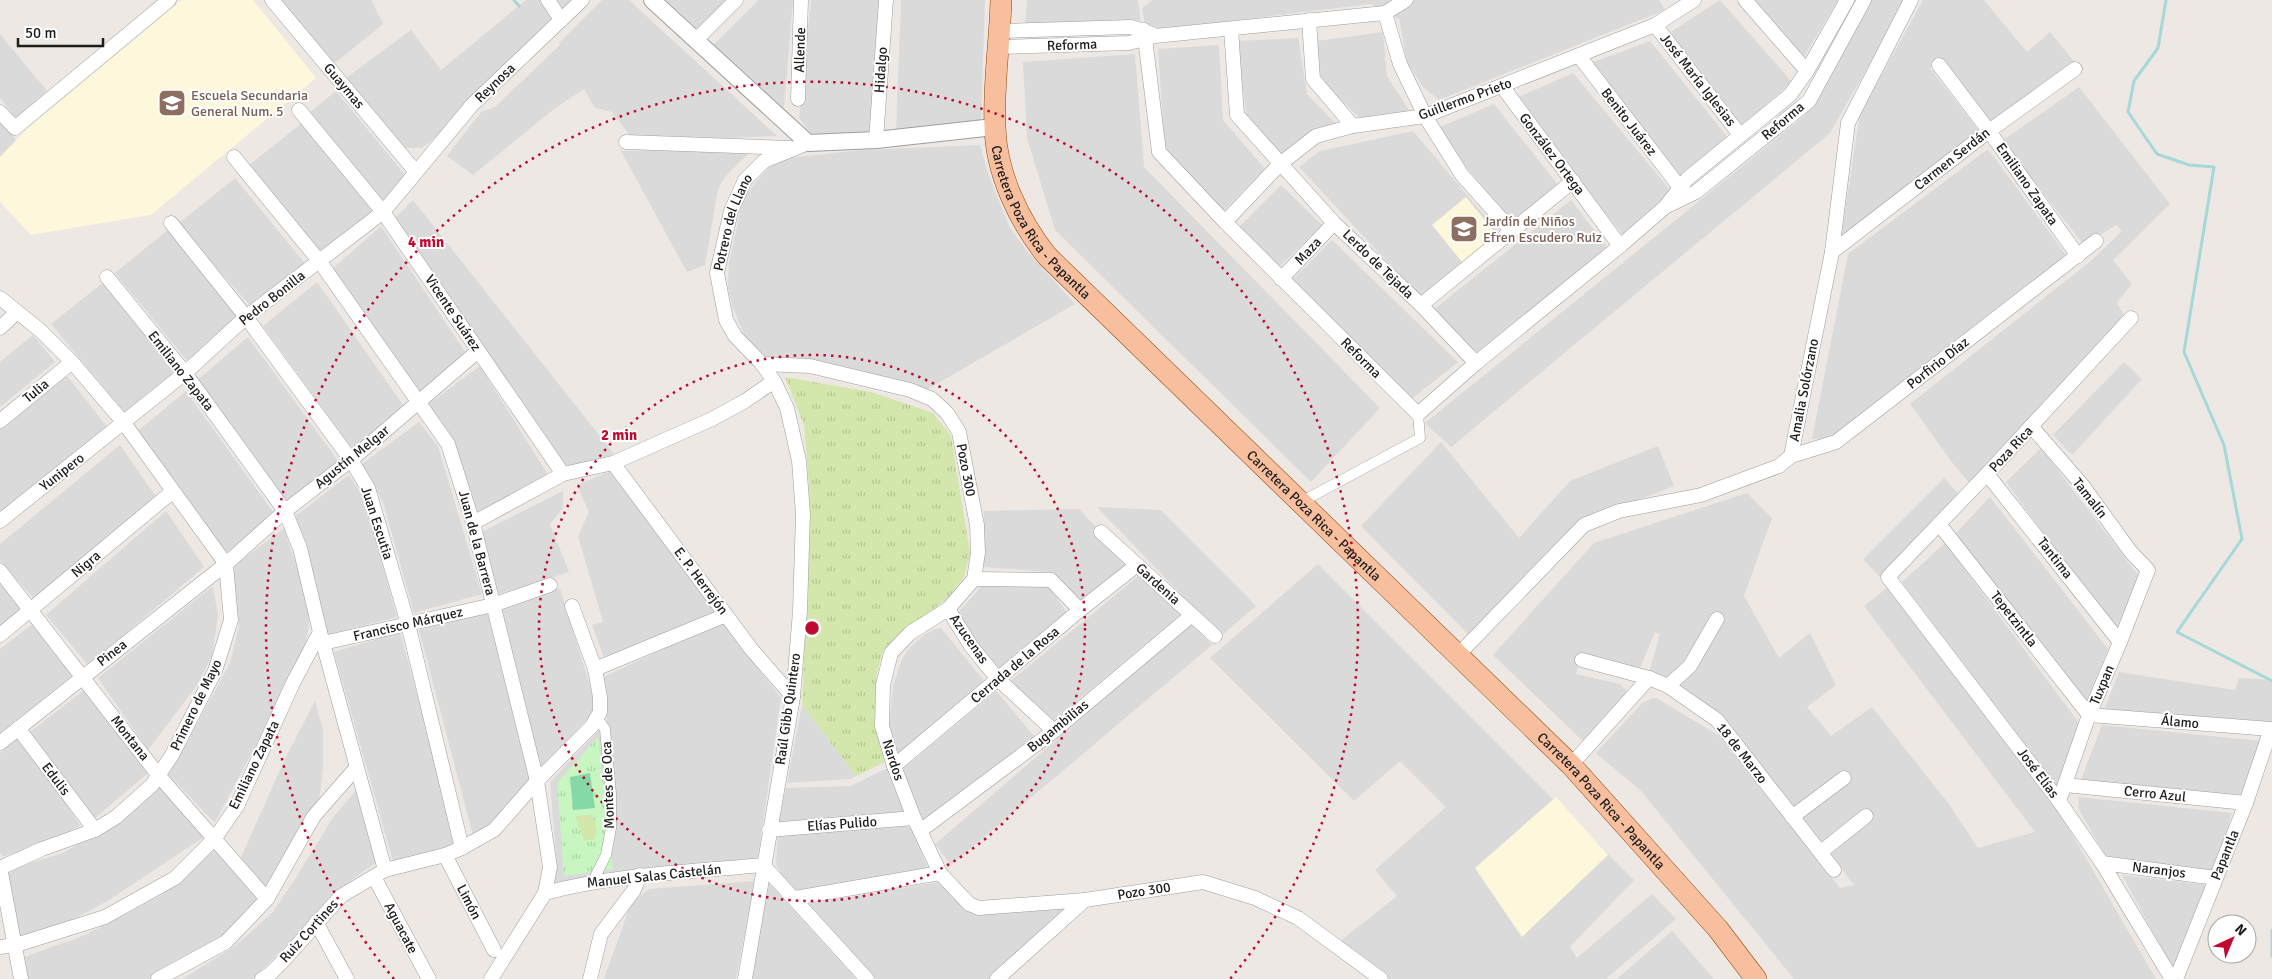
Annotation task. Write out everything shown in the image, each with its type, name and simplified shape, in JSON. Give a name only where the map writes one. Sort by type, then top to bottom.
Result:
[{"type":"main road","name":"Carretera Poza Rica - Papantla","points":[[1001,0],[994,128],[1000,165],[1016,206],[1032,237],[1047,256],[1571,765],[1743,969],[1756,979]]},
{"type":"street","points":[[0,112],[15,128],[168,0]]},
{"type":"street","name":"Guaymas","points":[[272,0],[416,172]]},
{"type":"street","points":[[548,0],[561,20]]},
{"type":"street","name":"Reynosa","points":[[416,172],[472,105],[582,0]]},
{"type":"street","points":[[652,0],[696,40],[801,146]]},
{"type":"street","points":[[696,40],[736,0]]},
{"type":"street","name":"Allende","points":[[798,99],[801,0]]},
{"type":"street","name":"Hidalgo","points":[[876,140],[886,0]]},
{"type":"street","name":"Reforma","points":[[1000,39],[1078,45],[1129,44],[1148,35],[1231,29],[1385,13],[1406,0]]},
{"type":"street","name":"Guillermo Prieto","points":[[1225,222],[1280,164],[1316,136],[1353,126],[1425,116],[1655,25],[1694,0]]},
{"type":"street","points":[[1745,0],[1807,71]]},
{"type":"street","name":"Reforma","points":[[1148,35],[1159,152],[1281,279],[1418,414],[1476,363],[1620,246],[1683,192],[1687,179],[1790,95],[1807,71],[1847,0]]},
{"type":"street","name":"Reforma","points":[[1683,192],[1696,192],[1808,100],[1864,0]]},
{"type":"street","name":"Amalia Solórzano","points":[[1458,655],[1584,525],[1620,511],[1701,495],[1779,466],[1791,456],[1832,252],[1848,123],[1911,0]]},
{"type":"street","points":[[1385,13],[1400,64],[1425,116],[1462,175],[1512,231]]},
{"type":"street","points":[[1309,20],[1313,79],[1353,126]]},
{"type":"street","name":"José María Iglesias","points":[[1655,25],[1740,135]]},
{"type":"street","name":"Reforma","points":[[1000,39],[1078,29],[1130,27],[1148,35]]},
{"type":"street","points":[[1078,29],[1078,45]]},
{"type":"street","name":"Lerdo de Tejada","points":[[1231,29],[1237,115],[1334,223],[1421,305],[1476,363]]},
{"type":"street","name":"Benito Juárez","points":[[1579,56],[1683,192]]},
{"type":"street","name":"Emiliano Zapata","points":[[1939,66],[1989,130],[2078,256]]},
{"type":"street","name":"Carmen Serdán","points":[[1832,252],[1989,130],[2075,69]]},
{"type":"street","name":"González Ortega","points":[[1502,86],[1620,246]]},
{"type":"street","name":"Vicente Suárez","points":[[299,110],[383,212],[563,474]]},
{"type":"street","name":"Potrero del Llano","points":[[774,381],[762,364],[736,336],[726,320],[717,272],[731,211],[744,180],[764,161],[801,146],[994,128]]},
{"type":"street","points":[[626,142],[801,146]]},
{"type":"street","name":"Juan de la Barrera","points":[[234,157],[320,262],[448,444],[473,523],[537,781],[550,867],[545,893],[490,979]]},
{"type":"street","name":"Pedro Bonilla","points":[[124,423],[185,373],[246,317],[383,212],[416,172]]},
{"type":"street","points":[[1421,305],[1573,181]]},
{"type":"street","name":"Juan Escutia","points":[[171,223],[246,317],[351,460],[368,488],[408,624],[462,848]]},
{"type":"street","name":"Maza","points":[[1281,279],[1334,223]]},
{"type":"street","name":"Porfirio Díaz","points":[[1791,456],[1836,442],[2096,241]]},
{"type":"street","name":"Emiliano Zapata","points":[[107,276],[185,373],[285,511],[300,548],[321,637],[356,768],[379,874]]},
{"type":"street","points":[[0,298],[41,331],[72,362],[124,423],[172,492],[226,564]]},
{"type":"street","points":[[0,328],[17,312]]},
{"type":"street","name":"Poza Rica","points":[[1888,577],[1988,474],[2131,318]]},
{"type":"street","name":"Agustín Melgar","points":[[226,564],[285,511],[351,460],[478,351]]},
{"type":"street","name":"Tulia","points":[[0,421],[72,362]]},
{"type":"street","name":"Pozo 300","points":[[762,364],[810,366],[910,390],[932,399],[947,413],[959,432],[977,525],[978,553],[974,579]]},
{"type":"street","points":[[473,523],[563,474],[614,463],[712,419],[745,401],[774,381]]},
{"type":"street","name":"Raúl Gibb Quintero","points":[[745,979],[792,697],[800,611],[803,514],[799,461],[787,408],[774,381]]},
{"type":"street","points":[[1301,502],[1420,438],[1418,414]]},
{"type":"street","name":"Yunipero","points":[[0,521],[124,423]]},
{"type":"street","name":"Tamalín","points":[[2031,426],[2082,486],[2130,551],[2148,570]]},
{"type":"street","name":"E. P. Herrejón","points":[[614,463],[752,650],[792,697]]},
{"type":"street","name":"Tantima","points":[[1988,474],[2120,642]]},
{"type":"street","name":"Nigra","points":[[0,636],[172,492]]},
{"type":"street","name":"Tepetzintla","points":[[1940,524],[2089,715]]},
{"type":"street","name":"Gardenia","points":[[1101,532],[1215,636]]},
{"type":"street","name":"Pinea","points":[[0,743],[82,676],[226,564]]},
{"type":"street","name":"Primero de Mayo","points":[[0,868],[95,830],[116,817],[152,785],[159,776],[215,672],[231,620],[226,564]]},
{"type":"street","name":"Cerrada de la Rosa","points":[[894,766],[1080,610],[1137,565]]},
{"type":"street","name":"Tuxpan","points":[[2059,801],[2089,715],[2148,570]]},
{"type":"street","name":"Montana","points":[[0,571],[159,776],[267,899]]},
{"type":"street","name":"José Elías","points":[[1888,577],[2059,801],[2102,863],[2172,979]]},
{"type":"street","points":[[948,609],[974,579],[1051,580],[1080,610]]},
{"type":"street","name":"Francisco Márquez","points":[[321,637],[408,624],[493,604],[550,585]]},
{"type":"street","points":[[379,874],[445,855],[494,830],[537,781],[592,726],[600,712],[600,697],[595,669],[572,606]]},
{"type":"street","name":"Azucenas","points":[[948,609],[971,646],[998,679],[1054,731]]},
{"type":"street","name":"Nardos","points":[[917,825],[894,766],[882,726],[883,685],[891,653],[910,633],[948,609]]},
{"type":"street","points":[[595,669],[726,615]]},
{"type":"street","name":"Bugambilias","points":[[917,825],[1054,731],[1192,615]]},
{"type":"street","points":[[1668,686],[1690,666],[1717,619]]},
{"type":"street","name":"Emiliano Zapata","points":[[0,947],[16,945],[105,916],[175,878],[215,838],[237,806],[293,683],[321,637]]},
{"type":"street","name":"18 de Marzo","points":[[1582,660],[1649,678],[1668,686],[1717,720],[1834,870]]},
{"type":"street","points":[[1571,765],[1649,678]]},
{"type":"street","name":"Álamo","points":[[2089,715],[2271,729]]},
{"type":"street","name":"Montes de Oca","points":[[592,883],[606,855],[611,828],[611,794],[605,729],[597,718]]},
{"type":"street","name":"Edulis","points":[[18,728],[95,830]]},
{"type":"street","name":"Papantla","points":[[2176,979],[2246,802],[2271,729]]},
{"type":"street","points":[[158,979],[226,942],[267,899],[314,816],[356,768]]},
{"type":"street","points":[[1792,817],[1844,778]]},
{"type":"street","name":"Cerro Azul","points":[[2065,785],[2246,802]]},
{"type":"street","points":[[1821,852],[1866,816]]},
{"type":"street","name":"Pozo 300","points":[[917,825],[940,873],[969,904],[978,908],[1085,900],[1202,882],[1255,898],[1298,918],[1335,943],[1381,979]]},
{"type":"street","name":"Elías Pulido","points":[[769,830],[917,825]]},
{"type":"street","name":"Limón","points":[[445,855],[494,950]]},
{"type":"street","name":"Naranjos","points":[[2102,863],[2216,878]]},
{"type":"street","points":[[763,865],[867,979]]},
{"type":"street","name":"Manuel Salas Castelán","points":[[545,893],[640,875],[763,865]]},
{"type":"street","points":[[0,868],[21,979]]},
{"type":"street","points":[[795,898],[940,873]]},
{"type":"street","name":"Ruiz Cortines","points":[[268,977],[341,896],[379,874]]},
{"type":"street","name":"Aguacate","points":[[379,874],[429,979]]},
{"type":"street","points":[[590,979],[601,934],[634,890],[640,875]]},
{"type":"street","points":[[997,979],[1085,900]]},
{"type":"street","points":[[316,922],[347,979]]},
{"type":"shaded area","name":"Escuela Secundaria General Num. 5","points":[[182,0],[253,0],[316,78],[151,215],[31,235],[0,202],[0,157],[27,129]]},
{"type":"shaded area","points":[[279,0],[371,0],[383,24],[330,67]]},
{"type":"shaded area","points":[[526,0],[574,0],[479,88],[436,137],[422,148],[401,148],[346,78],[411,30],[441,70]]},
{"type":"shaded area","points":[[602,0],[629,0],[777,136],[635,142],[612,112],[595,108],[584,89],[554,109],[473,175],[447,156],[481,112],[495,107],[560,45],[559,43]]},
{"type":"shaded area","points":[[666,0],[731,0],[699,30]]},
{"type":"shaded area","points":[[759,0],[793,0],[784,108],[713,45]]},
{"type":"shaded area","points":[[811,0],[882,0],[876,132],[813,136],[799,118]]},
{"type":"shaded area","points":[[901,0],[985,0],[981,121],[896,131]]},
{"type":"shaded area","points":[[1027,0],[1138,0],[1141,24],[1025,27]]},
{"type":"shaded area","points":[[1153,0],[1659,0],[1665,10],[1439,100],[1423,87],[1407,62],[1399,19],[1371,4],[1146,31],[1142,8]]},
{"type":"shaded area","points":[[1720,0],[1792,82],[1742,126],[1666,35]]},
{"type":"shaded area","points":[[1747,0],[1838,0],[1801,62]]},
{"type":"shaded area","points":[[1867,0],[1906,0],[1830,133],[1451,447],[1425,423],[1804,116]]},
{"type":"shaded area","points":[[1923,0],[1984,0],[2027,52],[2050,32],[2076,64],[1991,127],[1939,60],[1930,68],[1981,134],[1841,236],[1860,114]]},
{"type":"shaded area","points":[[1383,32],[1387,76],[1412,115],[1363,121],[1322,82],[1316,41]]},
{"type":"shaded area","points":[[0,34],[47,91],[17,118],[0,98]]},
{"type":"shaded area","points":[[1298,38],[1307,94],[1341,129],[1283,155],[1247,121],[1237,41]]},
{"type":"shaded area","points":[[1650,41],[1729,139],[1678,179],[1588,64]]},
{"type":"shaded area","points":[[1219,45],[1223,120],[1265,169],[1223,211],[1165,151],[1158,49]]},
{"type":"shaded area","points":[[1135,54],[1144,167],[1380,408],[1311,482],[1055,230],[1027,138],[1023,62]]},
{"type":"shaded area","points":[[1573,73],[1671,191],[1622,234],[1514,99]]},
{"type":"shaded area","points":[[2079,87],[2170,204],[2113,260],[2132,284],[2117,303],[2124,315],[1972,486],[1954,465],[1910,404],[2092,260],[2122,231],[2116,225],[2084,245],[2002,141]]},
{"type":"shaded area","points":[[336,91],[406,176],[380,203],[309,113]]},
{"type":"shaded area","points":[[1494,104],[1558,185],[1512,222],[1435,129]]},
{"type":"shaded area","points":[[0,121],[16,140],[0,157]]},
{"type":"shaded area","points":[[302,123],[373,212],[321,254],[248,166]]},
{"type":"shaded area","points":[[1413,131],[1500,234],[1422,299],[1299,167],[1320,151]]},
{"type":"shaded area","points":[[980,145],[989,176],[1009,226],[1027,251],[1075,304],[926,390],[760,359],[746,339],[733,308],[728,288],[729,263],[743,198],[768,168],[782,160],[796,157],[862,150]]},
{"type":"shaded area","points":[[761,148],[746,156],[727,174],[718,189],[705,265],[687,272],[621,151]]},
{"type":"shaded area","points":[[1988,149],[2069,259],[1836,439],[1812,439],[1848,254]]},
{"type":"shaded area","points":[[235,178],[308,267],[254,310],[178,224]]},
{"type":"shaded area","points":[[1281,185],[1322,225],[1279,267],[1239,227]]},
{"type":"shaded area","name":"Jardín de Niños Efren Escudero Ruiz","points":[[1466,197],[1496,234],[1462,262],[1432,225]]},
{"type":"shaded area","points":[[413,200],[614,454],[565,470],[394,219]]},
{"type":"shaded area","points":[[1571,200],[1607,247],[1480,355],[1433,310]]},
{"type":"shaded area","points":[[381,226],[468,356],[418,398],[331,270]]},
{"type":"shaded area","points":[[169,229],[243,318],[189,363],[115,273]]},
{"type":"shaded area","points":[[1332,240],[1458,362],[1409,401],[1293,279]]},
{"type":"shaded area","points":[[104,282],[177,372],[127,415],[51,324]]},
{"type":"shaded area","points":[[317,282],[405,408],[354,451],[263,326]]},
{"type":"shaded area","points":[[33,335],[55,362],[0,407],[0,362]]},
{"type":"shaded area","points":[[248,337],[339,462],[287,504],[196,381]]},
{"type":"shaded area","points":[[2124,362],[2142,379],[2072,455],[2053,435]]},
{"type":"shaded area","points":[[480,366],[550,478],[476,518],[449,442],[424,407]]},
{"type":"shaded area","points":[[64,372],[108,428],[0,517],[0,426]]},
{"type":"shaded area","points":[[186,391],[276,516],[221,557],[133,435]]},
{"type":"shaded area","points":[[419,422],[438,446],[482,594],[414,613],[383,502],[362,464]]},
{"type":"shaded area","points":[[1441,442],[1519,538],[1570,481],[1658,446],[1674,486],[1588,520],[1470,636],[1361,526]]},
{"type":"shaded area","points":[[120,445],[157,498],[36,601],[0,561],[0,544]]},
{"type":"shaded area","points":[[2041,448],[2141,579],[2115,631],[2006,482]]},
{"type":"shaded area","points":[[613,470],[720,614],[604,658],[592,625],[603,622],[578,536],[589,512],[577,485]]},
{"type":"shaded area","points":[[349,475],[363,496],[397,617],[326,635],[294,517]]},
{"type":"shaded area","points":[[1944,478],[1961,497],[1882,579],[1863,559]]},
{"type":"shaded area","points":[[563,491],[563,508],[550,524],[569,572],[496,595],[482,532]]},
{"type":"shaded area","points":[[1747,493],[1772,518],[1744,596],[1779,658],[1810,633],[1836,685],[1807,707],[1831,736],[1872,707],[1948,803],[1978,848],[2035,832],[1864,606],[1887,588],[2062,817],[2156,979],[1794,979],[1641,791],[1596,753],[1642,703],[1652,698],[1658,699],[1718,735],[1840,888],[1854,885],[1829,851],[1873,818],[1868,810],[1821,845],[1799,818],[1851,777],[1847,773],[1795,810],[1718,718],[1676,688],[1725,619],[1717,614],[1690,658],[1664,683],[1648,676],[1660,634],[1655,632],[1638,673],[1581,658],[1576,674],[1620,684],[1627,691],[1624,705],[1585,743],[1493,655],[1594,543]]},
{"type":"shaded area","points":[[1990,497],[2108,649],[2085,706],[1955,534]]},
{"type":"shaded area","points":[[1097,507],[1161,510],[1256,606],[1221,636]]},
{"type":"shaded area","points":[[1079,509],[1130,563],[1081,606],[1050,572],[983,567],[984,511]]},
{"type":"shaded area","points":[[166,511],[204,567],[88,665],[46,615]]},
{"type":"shaded area","points":[[284,528],[308,601],[309,628],[304,650],[292,678],[215,822],[166,772],[167,767],[184,748],[230,663],[239,626],[230,569]]},
{"type":"shaded area","points":[[1945,543],[2079,723],[2058,788],[1902,582]]},
{"type":"shaded area","points":[[1318,564],[1634,880],[1570,947],[1577,958],[1652,894],[1676,919],[1606,979],[1375,979],[1339,942],[1397,896],[1375,870],[1446,807],[1400,761],[1354,801],[1210,658]]},
{"type":"shaded area","points":[[1142,573],[1182,613],[1049,724],[1008,683]]},
{"type":"shaded area","points":[[0,577],[28,611],[0,632]]},
{"type":"shaded area","points":[[985,582],[1048,586],[1069,615],[998,673],[956,615]]},
{"type":"shaded area","points":[[213,586],[218,616],[212,656],[197,685],[148,750],[98,678]]},
{"type":"shaded area","points":[[560,588],[597,709],[541,767],[499,605]]},
{"type":"shaded area","points":[[488,612],[531,782],[474,839],[419,630]]},
{"type":"shaded area","points":[[722,622],[781,698],[757,864],[554,888],[557,867],[550,782],[607,722],[603,677]]},
{"type":"shaded area","points":[[33,624],[76,676],[0,736],[0,649]]},
{"type":"shaded area","points":[[1191,624],[1212,645],[951,865],[935,844]]},
{"type":"shaded area","points":[[941,628],[985,682],[898,757],[889,726],[893,686],[902,659],[909,648],[923,636],[934,629]]},
{"type":"shaded area","points":[[400,632],[459,847],[393,861],[334,652]]},
{"type":"shaded area","points":[[2119,672],[2235,690],[2239,678],[2272,680],[2272,730],[2264,721],[2104,710]]},
{"type":"shaded area","points":[[84,690],[148,773],[94,819],[30,732]]},
{"type":"shaded area","points":[[996,691],[1035,737],[926,825],[911,795],[903,769]]},
{"type":"shaded area","points":[[315,701],[323,730],[323,768],[319,802],[270,890],[239,862],[283,763]]},
{"type":"shaded area","points":[[802,705],[856,776],[850,779],[787,783]]},
{"type":"shaded area","points":[[2102,725],[2261,741],[2240,799],[2080,782]]},
{"type":"shaded area","points":[[23,735],[80,826],[49,841],[3,857],[0,852],[0,753]]},
{"type":"shaded area","points":[[888,768],[930,874],[801,896],[784,879],[776,864],[779,816],[786,788],[850,786]]},
{"type":"shaded area","points":[[158,782],[204,837],[109,900],[61,926],[19,938],[7,870],[63,853],[106,828]]},
{"type":"shaded area","points":[[358,788],[378,861],[332,894],[306,926],[253,979],[182,979],[234,947],[273,912],[334,816]]},
{"type":"shaded area","points":[[1556,797],[1608,855],[1522,937],[1475,868]]},
{"type":"shaded area","points":[[2079,797],[2232,813],[2214,872],[2107,858],[2078,808]]},
{"type":"shaded area","points":[[217,848],[263,904],[225,941],[164,979],[28,979],[24,957],[80,937],[163,894]]},
{"type":"shaded area","points":[[2122,875],[2207,885],[2173,970]]},
{"type":"shaded area","points":[[755,881],[736,979],[604,979],[631,903],[649,889]]},
{"type":"shaded area","points":[[939,882],[969,911],[1073,905],[990,979],[876,979],[809,904]]},
{"type":"shaded area","points":[[769,884],[856,979],[749,979]]},
{"type":"shaded area","points":[[1672,931],[1714,979],[1617,979]]},
{"type":"green space","points":[[785,377],[871,392],[933,413],[951,436],[970,553],[964,577],[948,598],[883,650],[876,677],[877,724],[885,762],[856,776],[802,705],[810,529],[809,485],[804,425]]},
{"type":"green space","points":[[598,737],[613,869],[564,876],[557,783]]},
{"type":"green space","points":[[590,773],[595,808],[573,810],[570,777]]},
{"type":"green space","points":[[593,815],[597,831],[594,840],[584,840],[575,816]]},
{"type":"waterway","points":[[514,0],[519,6]]},
{"type":"waterway","points":[[2166,0],[2158,48],[2134,81],[2128,112],[2157,154],[2189,165],[2214,167],[2184,352],[2224,445],[2242,539],[2177,632],[2272,681]]},
{"type":"waterway","points":[[2272,930],[2272,956]]},
{"type":"place","name":"Escuela Secundaria General Num. 5","points":[[172,103]]},
{"type":"place","name":"Jardín de Niños Efren Escudero Ruiz","points":[[1464,229]]}]
